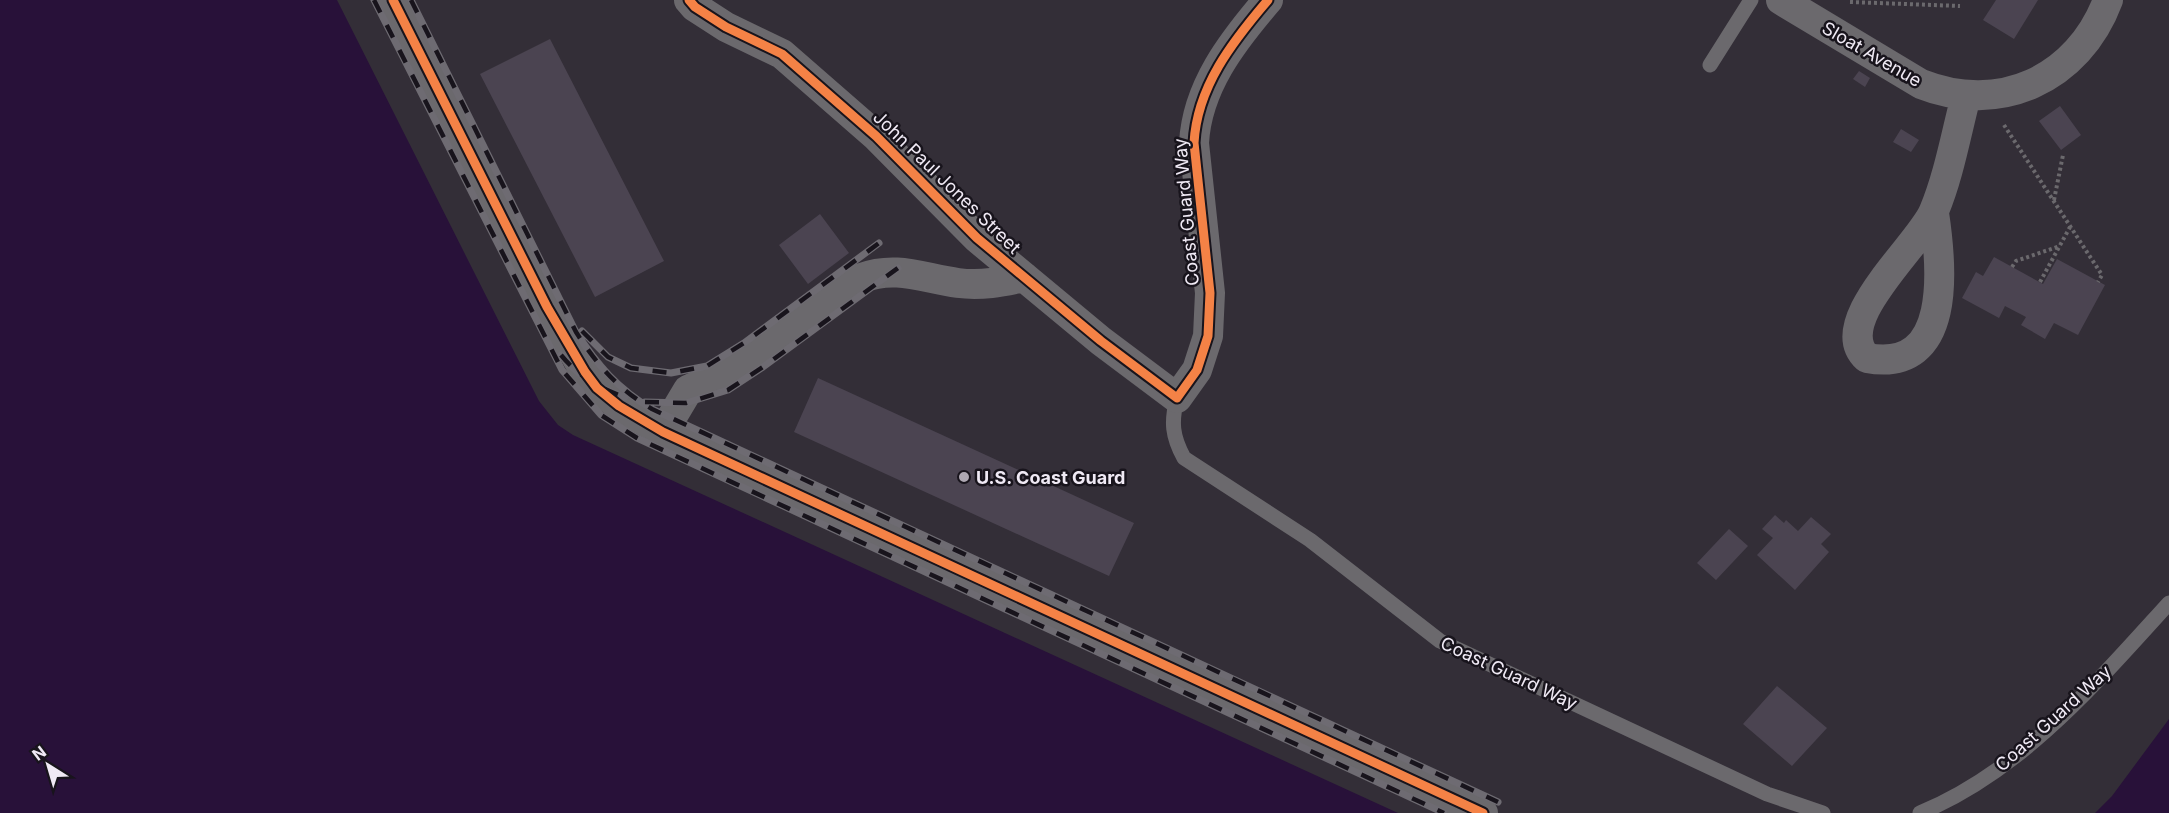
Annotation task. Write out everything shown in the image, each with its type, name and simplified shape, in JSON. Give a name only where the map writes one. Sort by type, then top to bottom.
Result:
[{"type":"street","points":[[393,0],[547,307],[585,372],[597,388],[620,406],[663,432],[1483,813]]},
{"type":"street","name":"John Paul Jones Street","points":[[689,0],[695,8],[726,27],[782,54],[876,136],[977,238],[1024,278],[1177,398]]},
{"type":"street","name":"Coast Guard Way","points":[[1177,398],[1197,370],[1209,336],[1210,293],[1194,143],[1195,122],[1201,102],[1217,67],[1268,0]]},
{"type":"street","name":"Sloat Avenue","points":[[1782,0],[1921,84],[1940,91],[1976,96]]},
{"type":"street","points":[[1934,213],[1976,96],[2026,86],[2070,59],[2086,40],[2108,0]]},
{"type":"street","points":[[663,432],[688,390],[725,373],[861,278],[880,271],[903,272],[959,284],[984,285],[1024,278]]},
{"type":"lane","points":[[1710,65],[1752,0]]},
{"type":"lane","name":"Coast Guard Way","points":[[1177,398],[1172,418],[1173,439],[1184,458],[1310,540],[1440,641],[1767,794],[1823,813]]},
{"type":"lane","name":"Coast Guard Way","points":[[1920,813],[1978,784],[2026,746],[2090,690],[2169,603]]},
{"type":"path","points":[[1843,2],[1960,6]]},
{"type":"path","points":[[1976,96],[2054,201],[2102,275],[2098,282]]},
{"type":"path","points":[[2054,201],[2063,155]]},
{"type":"path","points":[[2040,282],[2071,227]]},
{"type":"path","points":[[2012,267],[2016,261],[2060,246]]},
{"type":"shaded area","points":[[0,0],[337,0],[539,401],[558,425],[573,435],[1398,813],[0,813]]},
{"type":"shaded area","points":[[2169,719],[2169,813],[2095,813],[2112,796]]},
{"type":"building","points":[[1996,0],[2038,0],[2014,39],[1983,20]]},
{"type":"building","points":[[550,39],[664,261],[595,297],[480,74]]},
{"type":"building","points":[[1859,71],[1870,78],[1865,87],[1853,79]]},
{"type":"building","points":[[2060,106],[2081,135],[2061,150],[2039,121]]},
{"type":"building","points":[[1901,129],[1919,140],[1911,152],[1893,142]]},
{"type":"building","points":[[820,214],[849,253],[808,284],[779,245]]},
{"type":"building","points":[[1994,257],[2043,284],[2057,259],[2105,285],[2078,335],[2054,323],[2045,339],[2021,325],[2026,317],[2005,306],[1999,318],[1962,298],[1976,272],[1983,276]]},
{"type":"building","name":"U.S. Coast Guard","points":[[818,378],[1134,523],[1109,576],[794,432]]},
{"type":"building","points":[[1775,515],[1784,523],[1786,520],[1798,531],[1811,517],[1831,534],[1821,544],[1829,552],[1795,590],[1757,555],[1773,538],[1762,529]]},
{"type":"building","points":[[1729,529],[1748,546],[1716,580],[1697,563]]},
{"type":"building","points":[[1777,686],[1827,728],[1792,766],[1743,724]]},
{"type":"railway","points":[[374,0],[562,370],[601,415],[637,438],[1444,813]]},
{"type":"railway","points":[[411,0],[576,332],[600,366],[629,393],[652,409],[1498,802]]},
{"type":"railway","points":[[582,331],[608,357],[631,368],[671,373],[707,366],[744,343],[879,243]]},
{"type":"railway","points":[[645,402],[686,403],[728,390],[898,268]]},
{"type":"railway","points":[[561,355],[574,369],[590,380],[625,397]]},
{"type":"cycle path","points":[[393,0],[547,307],[585,372],[597,388],[619,406],[663,432],[1483,813]]},
{"type":"cycle path","points":[[689,0],[695,7],[726,27],[782,54],[876,136],[977,238],[1101,341],[1177,398],[1197,370],[1208,336],[1210,293],[1194,143],[1197,122],[1209,84],[1219,66],[1242,32],[1268,0]]},
{"type":"place","name":"U.S. Coast Guard","points":[[964,477]]}]
